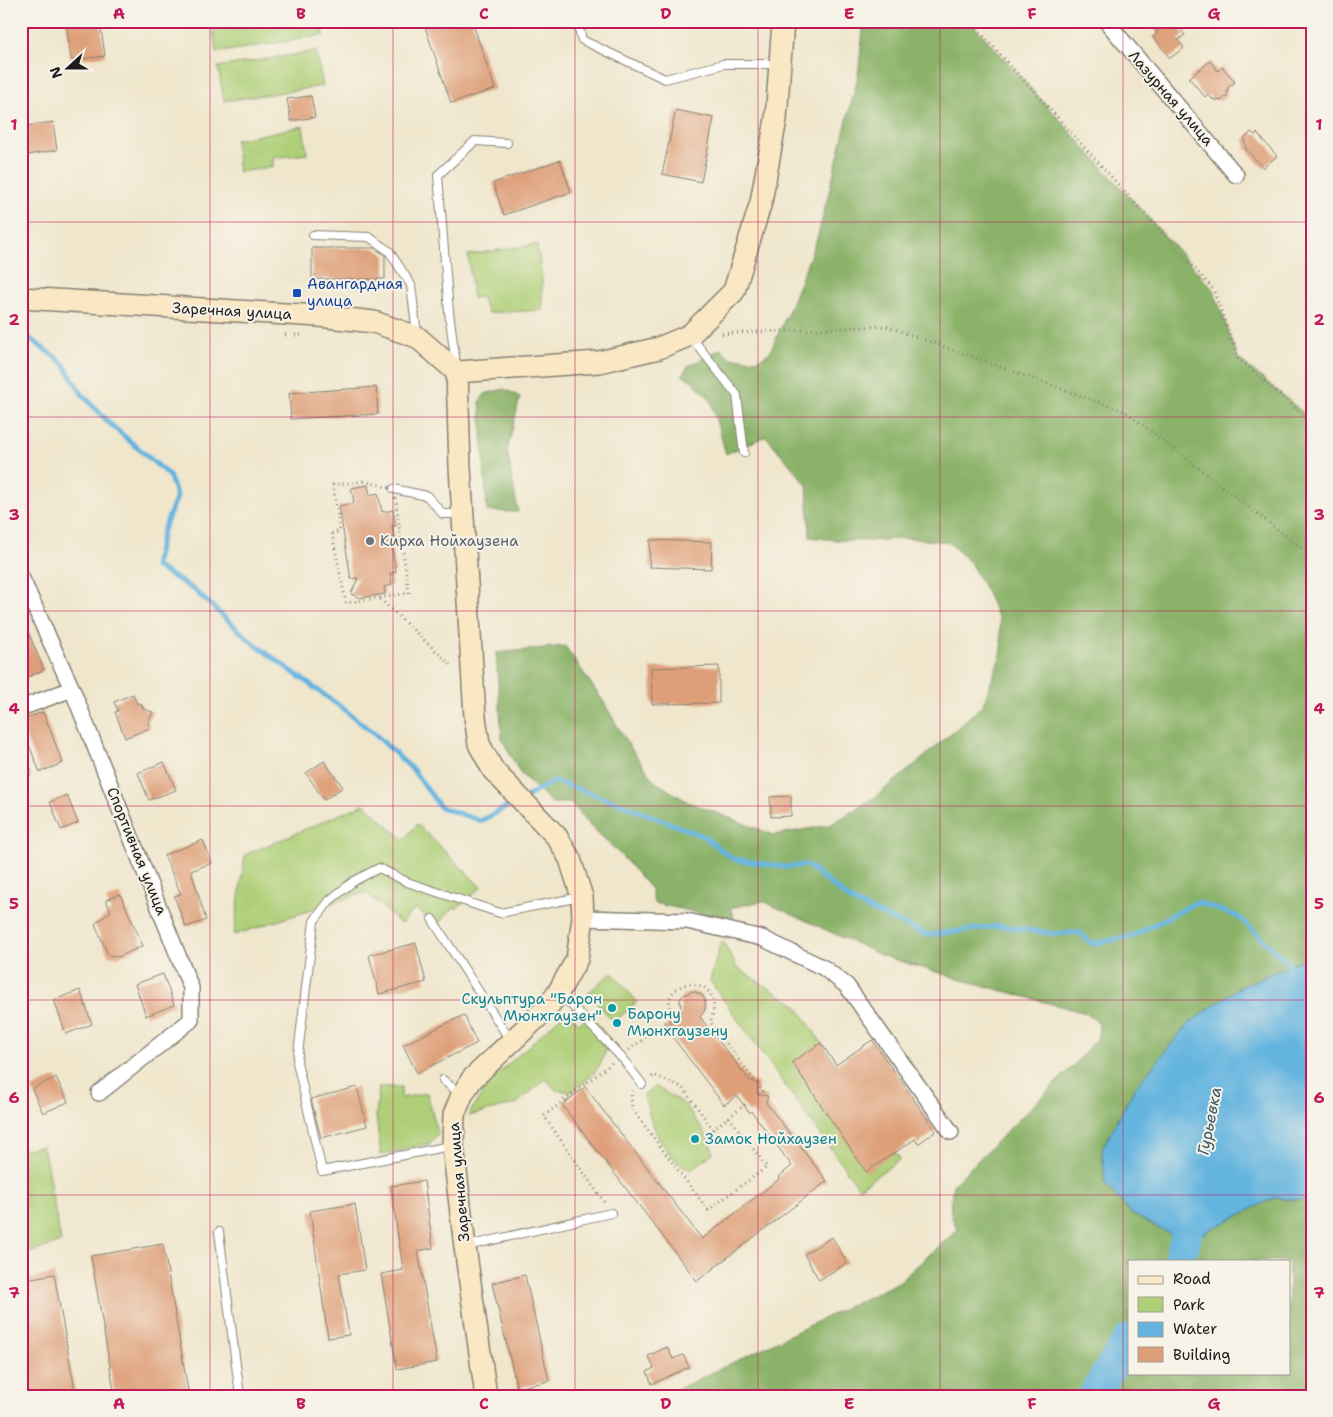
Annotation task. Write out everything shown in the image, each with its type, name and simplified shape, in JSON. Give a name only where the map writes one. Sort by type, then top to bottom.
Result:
[{"type":"main road","points":[[457,372],[599,362],[660,348],[690,335],[734,291],[761,202],[776,119],[784,21]]},
{"type":"main road","name":"Заречная улица","points":[[21,298],[319,316],[374,322],[417,337],[457,372],[475,717],[480,744],[493,770],[513,793],[538,816],[570,859],[582,897],[583,918],[577,959],[559,991],[546,1008],[472,1079],[462,1095],[454,1115],[453,1146],[482,1395]]},
{"type":"street","name":"Лазурная улица","points":[[1106,21],[1236,175]]},
{"type":"street","name":"Спортивная улица","points":[[21,577],[72,689],[192,988],[190,1020],[99,1093]]},
{"type":"street","points":[[21,708],[72,689]]},
{"type":"street","points":[[583,918],[687,921],[762,938],[824,968],[847,986],[951,1132]]},
{"type":"lane","points":[[577,21],[582,40],[665,79],[724,64],[781,64]]},
{"type":"lane","points":[[457,372],[449,312],[438,175],[475,141],[507,143]]},
{"type":"lane","points":[[313,236],[369,238],[389,251],[411,285],[417,337]]},
{"type":"lane","points":[[690,335],[737,395],[744,453]]},
{"type":"lane","points":[[394,489],[427,496],[443,514],[463,513]]},
{"type":"lane","points":[[21,758],[26,772]]},
{"type":"lane","points":[[453,1146],[322,1171],[297,1062],[314,921],[330,900],[354,881],[378,868],[407,882],[500,913],[582,897]]},
{"type":"lane","points":[[432,919],[511,1042]]},
{"type":"lane","points":[[559,991],[623,1059],[642,1084]]},
{"type":"lane","points":[[443,1080],[462,1095]]},
{"type":"lane","points":[[465,1247],[611,1213]]},
{"type":"lane","points":[[220,1232],[240,1396]]},
{"type":"path","points":[[970,21],[1213,289],[1238,358],[1312,424]]},
{"type":"path","points":[[690,335],[886,326],[1126,412],[1312,556]]},
{"type":"path","points":[[364,481],[394,489],[409,593],[346,603],[332,534],[340,532],[333,485],[364,481]]},
{"type":"path","points":[[380,599],[459,672]]},
{"type":"path","points":[[611,1213],[544,1116],[623,1059],[673,1017],[668,1008],[669,999],[673,992],[684,984],[694,984],[703,986],[710,993],[713,1002],[713,1015],[710,1022],[763,1091],[758,1095]]},
{"type":"path","points":[[729,1117],[767,1167],[708,1210],[632,1109],[631,1093],[654,1075],[682,1087],[713,1129],[746,1104]]},
{"type":"green space","points":[[212,21],[321,21],[324,35],[216,53]]},
{"type":"green space","points":[[864,21],[970,21],[1213,289],[1238,358],[1312,420],[1312,955],[1236,989],[1185,1241],[1274,1198],[1312,1201],[1312,1396],[664,1396],[899,1282],[958,1229],[951,1213],[953,1185],[1076,1063],[1098,1036],[1099,1023],[1086,1013],[883,956],[763,901],[730,908],[735,921],[654,903],[651,889],[571,803],[552,803],[520,773],[502,739],[496,653],[565,646],[654,781],[688,802],[774,835],[830,825],[874,798],[983,705],[1002,651],[999,619],[970,562],[948,542],[908,538],[868,541],[810,537],[807,485],[766,436],[726,454],[710,399],[691,380],[682,375],[688,366],[721,349],[731,358],[758,360],[770,352],[818,236],[858,76]]},
{"type":"green space","points":[[316,51],[323,86],[224,101],[218,67]]},
{"type":"green space","points":[[303,126],[307,154],[273,158],[273,167],[239,172],[235,140]]},
{"type":"green space","points":[[537,244],[542,278],[542,310],[488,313],[481,297],[473,298],[468,255]]},
{"type":"green space","points":[[504,389],[520,397],[507,451],[518,512],[487,511],[480,401],[485,394]]},
{"type":"green space","points":[[364,804],[404,840],[417,824],[481,887],[456,909],[454,907],[436,926],[415,908],[401,924],[366,892],[234,935],[245,855]]},
{"type":"green space","points":[[721,942],[724,943],[737,968],[796,1005],[900,1159],[859,1188],[710,981]]},
{"type":"green space","points":[[612,972],[637,1002],[614,1022],[588,993]]},
{"type":"green space","points":[[567,1011],[579,1024],[590,1014],[608,1038],[601,1063],[592,1075],[572,1092],[556,1090],[546,1079],[516,1104],[468,1116],[489,1082]]},
{"type":"green space","points":[[655,1086],[684,1104],[710,1140],[713,1153],[691,1170],[672,1157],[654,1127],[644,1094]]},
{"type":"green space","points":[[379,1087],[401,1087],[401,1098],[427,1093],[438,1134],[430,1143],[381,1155],[376,1116]]},
{"type":"green space","points":[[43,1146],[61,1242],[21,1256],[21,1150]]},
{"type":"water","points":[[1312,955],[1312,1201],[1274,1198],[1185,1242],[1132,1214],[1105,1184],[1102,1149],[1134,1089],[1187,1025],[1236,989]]},
{"type":"building","points":[[66,21],[100,21],[105,56],[71,60]]},
{"type":"building","points":[[423,21],[472,21],[495,89],[451,103]]},
{"type":"building","points":[[1174,21],[1185,35],[1178,40],[1184,48],[1170,58],[1153,37],[1157,34],[1155,23],[1165,28]]},
{"type":"building","points":[[1210,61],[1218,71],[1222,67],[1235,82],[1228,87],[1227,96],[1221,101],[1212,99],[1208,94],[1205,97],[1189,78]]},
{"type":"building","points":[[311,96],[315,117],[291,121],[287,99]]},
{"type":"building","points":[[676,110],[714,118],[701,182],[662,174]]},
{"type":"building","points":[[53,122],[57,150],[21,156],[21,127]]},
{"type":"building","points":[[1251,132],[1255,135],[1257,133],[1277,156],[1263,168],[1246,149],[1244,139]]},
{"type":"building","points":[[560,160],[571,192],[504,215],[493,183]]},
{"type":"building","points":[[312,248],[374,248],[385,255],[385,279],[312,279]]},
{"type":"building","points":[[376,387],[378,414],[291,419],[289,393]]},
{"type":"building","name":"Кирха Нойхаузена","points":[[368,485],[370,495],[378,493],[382,512],[393,510],[396,526],[392,526],[396,546],[392,547],[396,572],[390,573],[392,585],[384,587],[385,594],[360,598],[351,594],[358,578],[351,579],[339,506],[354,503],[351,488]]},
{"type":"building","points":[[650,540],[712,542],[711,569],[649,567]]},
{"type":"building","points":[[21,615],[44,670],[21,680]]},
{"type":"building","points":[[719,666],[719,703],[652,704],[651,668]]},
{"type":"building","points":[[133,694],[137,704],[141,703],[143,709],[153,712],[148,722],[150,728],[125,738],[115,712],[118,711],[114,702]]},
{"type":"building","points":[[43,712],[63,763],[40,772],[21,726],[21,720]]},
{"type":"building","points":[[324,761],[343,787],[324,800],[306,773]]},
{"type":"building","points":[[164,762],[176,790],[149,800],[138,773]]},
{"type":"building","points":[[67,795],[78,823],[61,830],[50,802]]},
{"type":"building","points":[[791,796],[791,816],[771,817],[770,797]]},
{"type":"building","points":[[203,840],[212,863],[191,871],[206,920],[186,927],[174,896],[181,894],[164,855]]},
{"type":"building","points":[[120,894],[143,946],[118,957],[108,955],[95,924],[111,911],[106,900]]},
{"type":"building","points":[[416,943],[426,982],[379,994],[369,955]]},
{"type":"building","points":[[163,974],[174,1005],[146,1016],[135,984]]},
{"type":"building","points":[[80,990],[92,1024],[66,1034],[54,1000]]},
{"type":"building","points":[[693,991],[702,995],[705,1000],[705,1010],[700,1017],[750,1081],[758,1083],[757,1094],[768,1096],[766,1103],[827,1181],[697,1281],[562,1105],[585,1087],[702,1239],[779,1179],[778,1177],[792,1166],[752,1112],[749,1112],[737,1096],[724,1105],[665,1027],[681,1014],[680,999],[683,995]]},
{"type":"building","points":[[464,1015],[477,1043],[417,1073],[403,1045]]},
{"type":"building","points":[[872,1040],[936,1131],[918,1144],[915,1139],[866,1172],[792,1062],[821,1043],[836,1065]]},
{"type":"building","points":[[56,1077],[68,1102],[43,1113],[32,1089]]},
{"type":"building","points":[[357,1087],[367,1126],[321,1138],[311,1099]]},
{"type":"building","points":[[424,1181],[433,1248],[418,1251],[437,1362],[397,1369],[381,1274],[403,1270],[391,1186]]},
{"type":"building","points":[[355,1204],[365,1270],[339,1274],[349,1335],[328,1338],[310,1211]]},
{"type":"building","points":[[832,1237],[847,1263],[819,1280],[804,1254]]},
{"type":"building","points":[[163,1244],[189,1396],[115,1396],[91,1256]]},
{"type":"building","points":[[54,1274],[76,1396],[21,1396],[21,1280]]},
{"type":"building","points":[[525,1275],[549,1381],[517,1388],[492,1283]]},
{"type":"building","points":[[667,1347],[673,1359],[683,1355],[689,1367],[652,1384],[647,1372],[654,1368],[648,1356]]},
{"type":"waterway","points":[[21,343],[28,337],[63,363],[82,394],[110,424],[169,475],[177,497],[163,530],[155,566],[193,589],[253,643],[345,710],[378,737],[413,770],[440,807],[481,821],[516,802]]},
{"type":"waterway","points":[[526,797],[554,781],[616,802],[703,836],[733,859],[785,867],[807,865],[853,902],[928,935],[1000,926],[1055,934],[1079,932],[1092,944],[1132,936],[1197,902],[1239,917],[1294,969]]},
{"type":"waterway","name":"Гурьевка","points":[[1178,1260],[1185,1242],[1194,1199]]},
{"type":"waterway","name":"Гурьевка","points":[[1093,1396],[1128,1341]]},
{"type":"place","name":"Авангардная улица","points":[[297,293]]},
{"type":"place","name":"Кирха Нойхаузена","points":[[370,541]]},
{"type":"place","name":"Скульптура \"Барон Мюнхгаузен\"","points":[[612,1008]]},
{"type":"place","name":"Барону Мюнхгаузену","points":[[617,1023]]},
{"type":"place","name":"Замок Нойхаузен","points":[[695,1139]]}]
